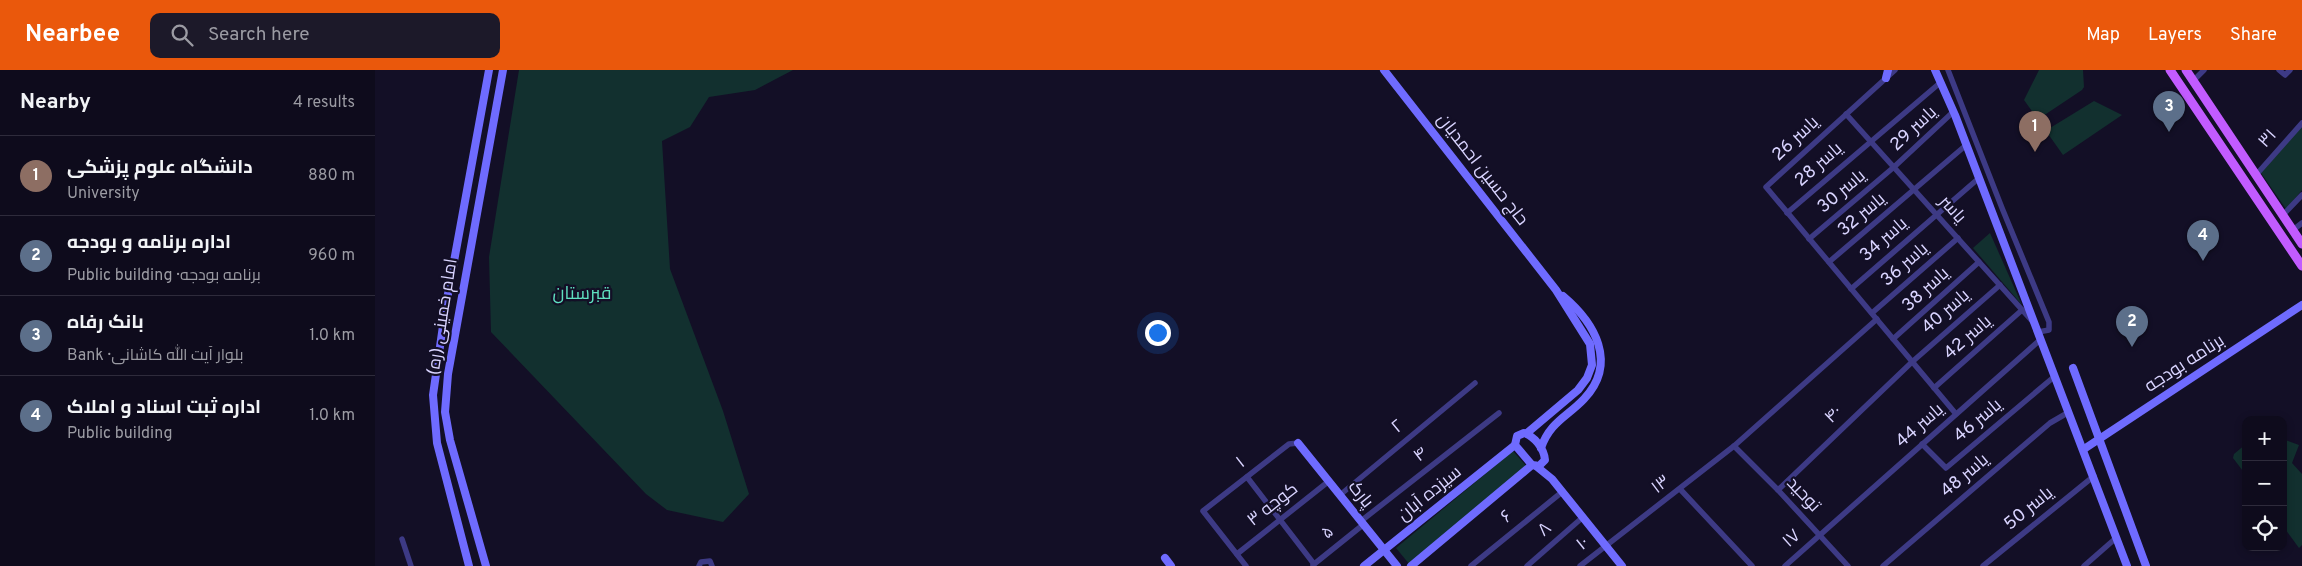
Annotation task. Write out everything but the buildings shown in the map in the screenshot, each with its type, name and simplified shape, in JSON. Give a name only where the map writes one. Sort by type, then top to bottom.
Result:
[{"type":"main road","name":"امام خمینی (ره)","points":[[469,566],[437,443],[433,412],[435,370],[489,70]]},
{"type":"main road","name":"امام خمینی (ره)","points":[[486,566],[450,440],[445,412],[448,374],[459,307],[503,70]]},
{"type":"main road","name":"حاج حسین احمدیان","points":[[1384,70],[1555,290],[1590,344],[1592,365],[1587,378],[1579,390],[1527,434]]},
{"type":"main road","name":"یاسر","points":[[1935,70],[2039,332],[2127,566]]},
{"type":"main road","points":[[2170,70],[2302,266]]},
{"type":"main road","points":[[2186,70],[2302,244]]},
{"type":"main road","name":"حاج حسین احمدیان","points":[[1541,448],[1549,430],[1590,392],[1597,381],[1601,361],[1599,346],[1586,320],[1573,305],[1555,290]]},
{"type":"main road","points":[[446,305],[459,307]]},
{"type":"main road","name":"برنامه بودجه","points":[[2084,449],[2302,305]]},
{"type":"main road","points":[[2073,368],[2146,566]]},
{"type":"main road","name":"سیزده آبان","points":[[1364,566],[1515,445],[1517,436],[1524,433],[1527,434]]},
{"type":"main road","points":[[1527,434],[1541,448],[1552,479]]},
{"type":"main road","name":"پارک","points":[[1298,443],[1397,566]]},
{"type":"main road","points":[[1515,445],[1534,466],[1552,479],[1622,566]]},
{"type":"main road","points":[[1411,566],[1534,466],[1543,463],[1545,460]]},
{"type":"main road","points":[[1165,558],[1171,566]]},
{"type":"street","name":"یاسر 26","points":[[1787,213],[1766,187],[1887,74],[1895,70]]},
{"type":"street","points":[[1948,70],[2049,322],[2049,330],[2039,332]]},
{"type":"street","points":[[2193,81],[2204,70]]},
{"type":"street","points":[[2279,70],[2285,75],[2290,70]]},
{"type":"street","name":"یاسر 28","points":[[1787,213],[1941,82]]},
{"type":"street","name":"یاسر 29","points":[[1894,167],[1953,112]]},
{"type":"street","name":"یاسر","points":[[1846,114],[2000,285],[2039,332]]},
{"type":"street","name":"۳۱","points":[[2256,175],[2302,124]]},
{"type":"street","name":"یاسر 32","points":[[1829,262],[1965,146]]},
{"type":"street","name":"یاسر 30","points":[[1809,239],[1894,167]]},
{"type":"street","name":"یاسر 34","points":[[1851,288],[1979,178]]},
{"type":"street","points":[[2283,215],[2302,195]]},
{"type":"street","points":[[1787,213],[1956,414]]},
{"type":"street","points":[[2293,230],[2302,223]]},
{"type":"street","name":"یاسر 36","points":[[1871,313],[1958,238]]},
{"type":"street","name":"یاسر 38","points":[[1893,339],[1979,262]]},
{"type":"street","name":"یاسر 40","points":[[1912,362],[2000,285]]},
{"type":"street","name":"یاسر 42","points":[[1934,388],[2022,310]]},
{"type":"street","name":"۱۳","points":[[1605,545],[1734,446],[1877,319]]},
{"type":"street","name":"یاسر 44","points":[[1819,535],[1956,414],[2039,332]]},
{"type":"street","name":"۴۰","points":[[1778,490],[1912,362]]},
{"type":"street","name":"یاسر 46","points":[[1922,444],[1946,468],[2055,376]]},
{"type":"street","name":"۲","points":[[1340,495],[1475,383]]},
{"type":"street","name":"یاسر 48","points":[[1883,566],[2050,423],[2069,412]]},
{"type":"street","name":"۴","points":[[1363,522],[1499,413]]},
{"type":"street","name":"۱","points":[[1237,554],[1203,511],[1289,444],[1298,443]]},
{"type":"street","name":"توحید","points":[[1734,446],[1849,566]]},
{"type":"street","name":"یاسر 50","points":[[1983,566],[2094,476]]},
{"type":"street","points":[[1247,478],[1313,565]]},
{"type":"street","name":"کوچه ۳","points":[[1237,554],[1329,481]]},
{"type":"street","points":[[1680,489],[1752,566]]},
{"type":"street","name":"۶","points":[[1471,566],[1562,492]]},
{"type":"street","name":"۸","points":[[1527,566],[1583,517]]},
{"type":"street","name":"۵","points":[[1313,565],[1363,522]]},
{"type":"street","name":"۱۷","points":[[1785,566],[1819,535]]},
{"type":"street","points":[[2084,566],[2116,538]]},
{"type":"street","points":[[402,539],[411,566]]},
{"type":"street","name":"۱۰","points":[[1580,566],[1605,545]]},
{"type":"street","points":[[1237,554],[1246,566]]},
{"type":"street","points":[[699,566],[701,562],[711,561],[712,566]]},
{"type":"green space","name":"قبرستان","points":[[519,70],[793,70],[755,90],[709,97],[690,127],[662,141],[670,269],[723,411],[749,494],[723,522],[667,510],[646,494],[491,332],[489,257]]},
{"type":"green space","points":[[2039,70],[2083,70],[2084,87],[2082,90],[2043,116],[2050,128],[2094,101],[2122,115],[2063,155],[2024,100]]},
{"type":"green space","points":[[2302,126],[2302,190],[2286,209],[2261,173]]},
{"type":"green space","points":[[1990,233],[2022,305],[1973,248]]},
{"type":"green space","points":[[2287,440],[2299,445],[2292,463],[2302,474],[2302,545],[2299,548],[2287,532]]},
{"type":"green space","points":[[2242,447],[2242,470],[2233,458],[2234,454]]},
{"type":"green space","points":[[1513,451],[1527,467],[1410,565],[1396,548]]},
{"type":"place","name":"بانک رفاه","points":[[2169,132]]},
{"type":"place","name":"دانشگاه علوم پزشکی","points":[[2035,152]]},
{"type":"place","name":"اداره ثبت اسناد و املاک","points":[[2203,261]]},
{"type":"place","name":"اداره برنامه و بودجه","points":[[2132,347]]}]
